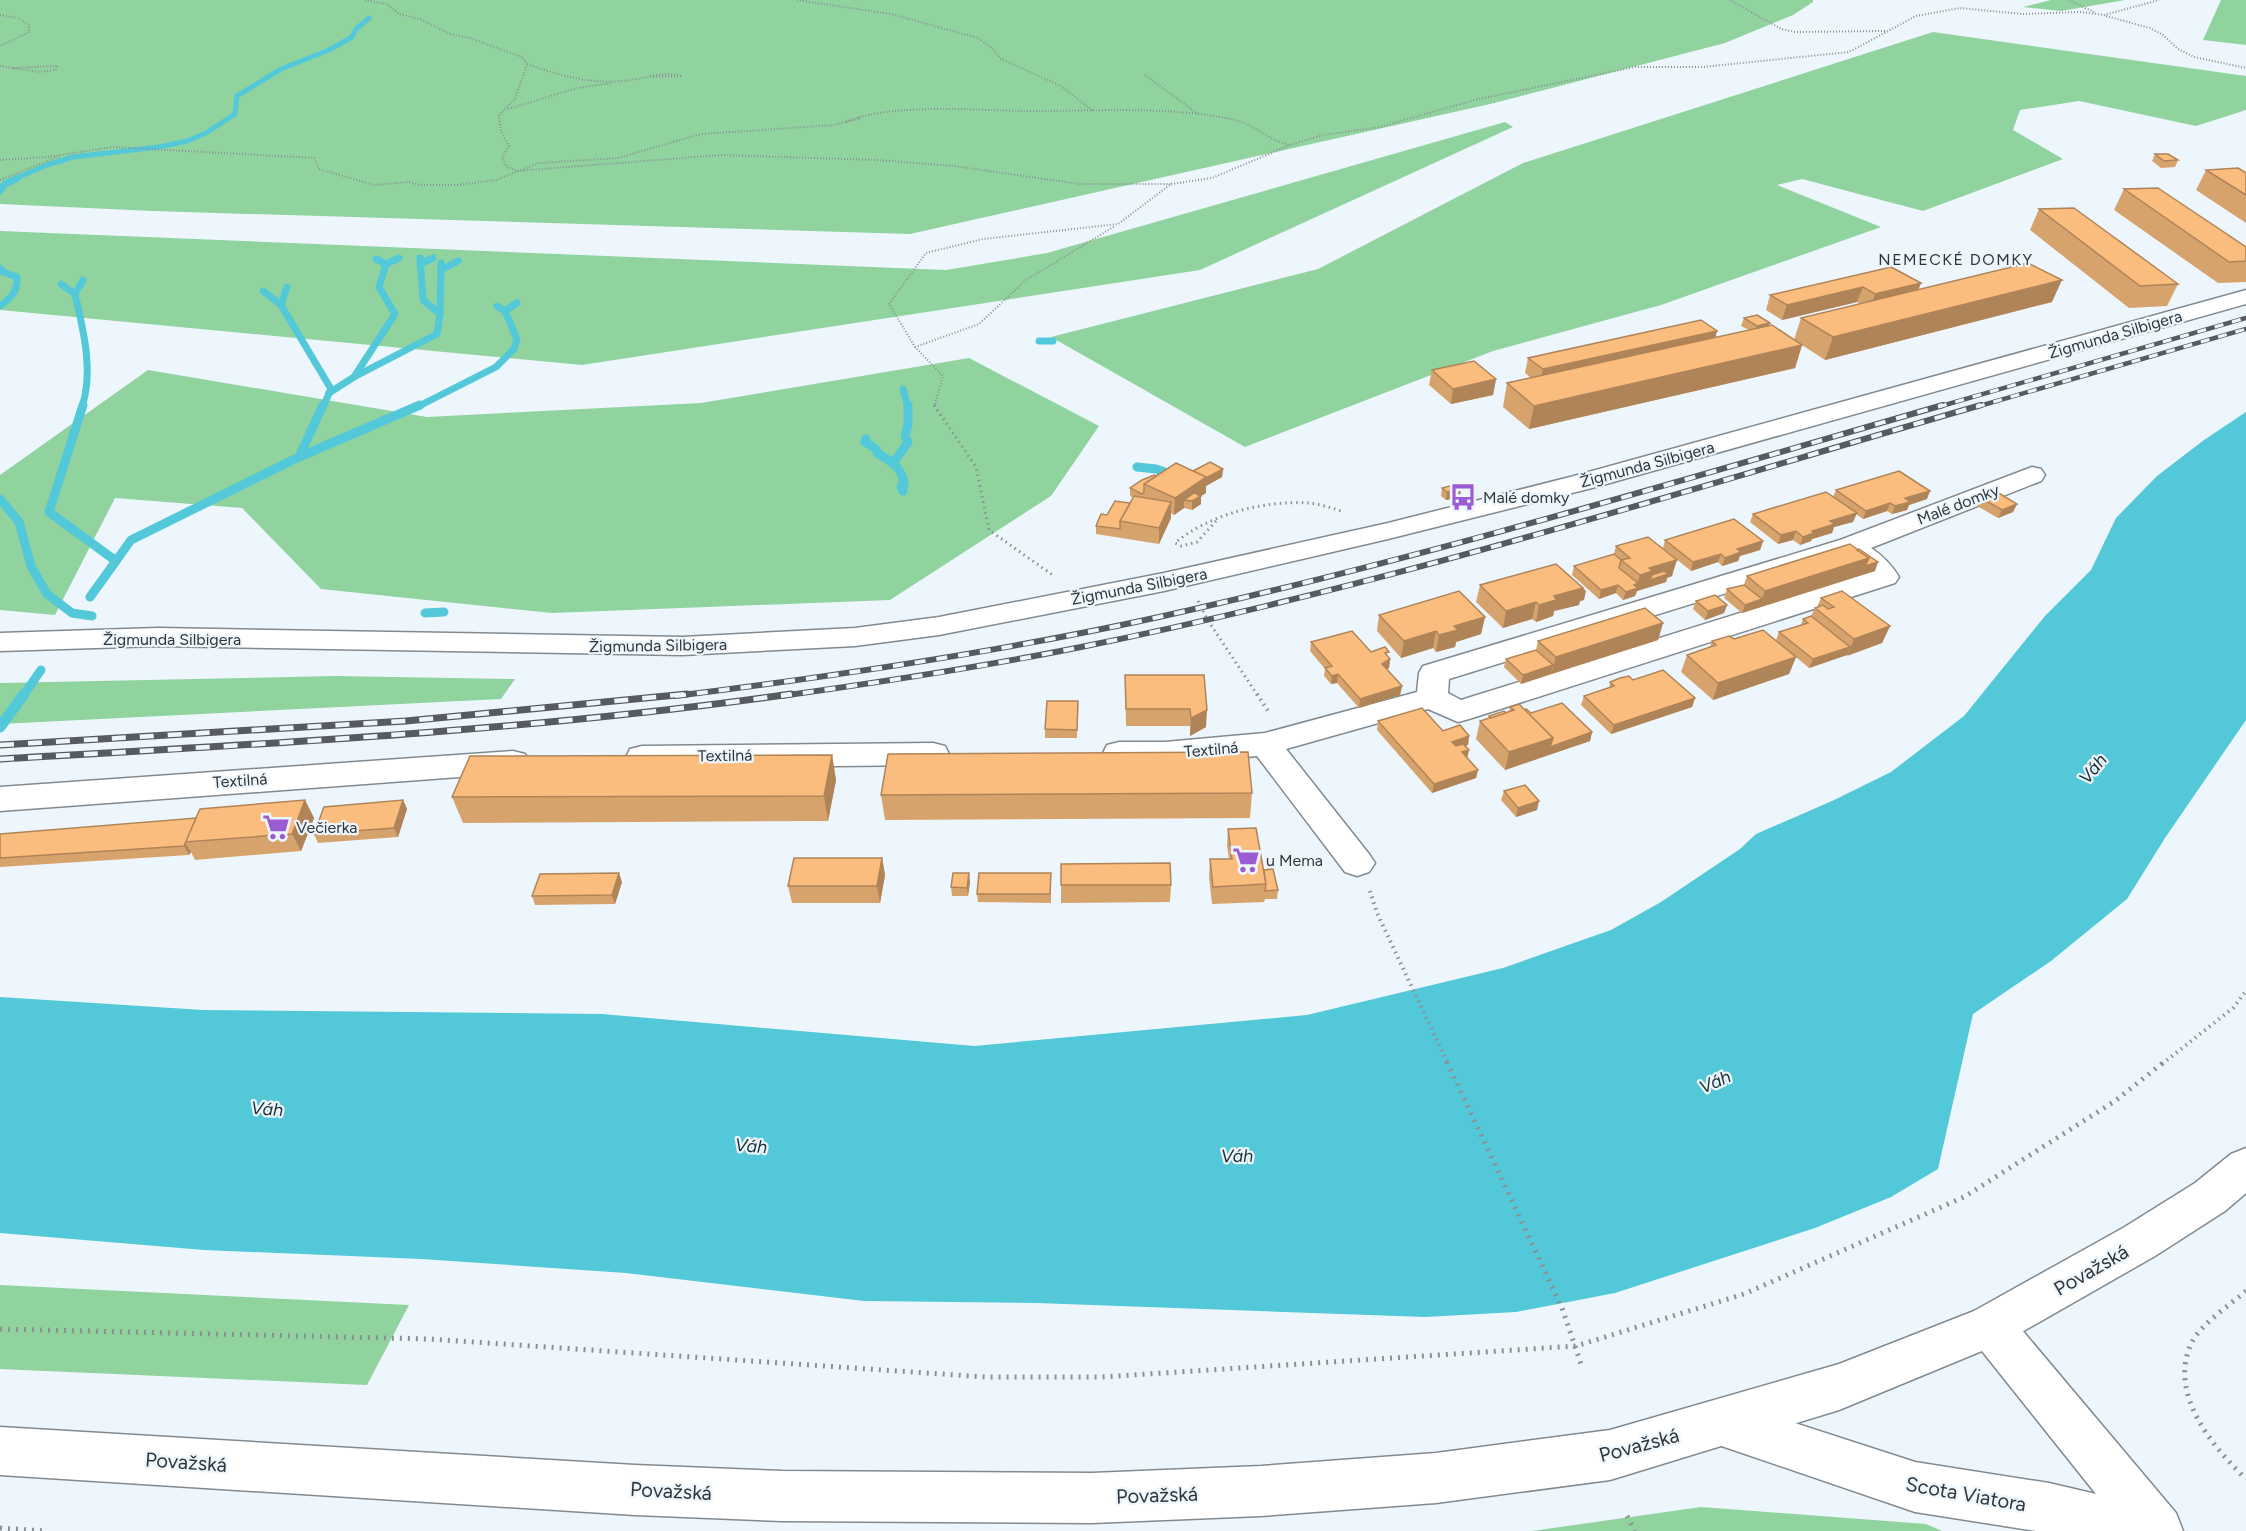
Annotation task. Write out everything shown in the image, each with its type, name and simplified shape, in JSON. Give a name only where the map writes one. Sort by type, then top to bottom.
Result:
[{"type":"street","name":"Žigmunda Silbigera","points":[[0,642],[158,637],[683,646],[855,637],[939,626],[1164,582],[1388,531],[1583,482],[2246,297]]},
{"type":"street","name":"Malé domky","points":[[1432,698],[1434,673],[1850,546],[2032,475]]},
{"type":"street","points":[[1357,863],[1276,742],[1432,698],[1458,712],[1885,577],[1877,565],[1850,546]]},
{"type":"street","name":"Textilná","points":[[1093,753],[1165,753],[1276,742]]},
{"type":"street","name":"Textilná","points":[[618,758],[709,754],[961,754]]},
{"type":"street","name":"Textilná","points":[[0,799],[469,763],[537,761]]},
{"type":"street","name":"Považská","points":[[0,1451],[635,1490],[782,1496],[1092,1498],[1261,1491],[1436,1478],[1610,1455],[1839,1387],[1990,1326],[2139,1242],[2210,1197],[2246,1167]]},
{"type":"street","points":[[1990,1326],[2158,1531]]},
{"type":"street","name":"Scota Viatora","points":[[1721,1423],[1915,1487],[2049,1509],[2147,1531]]},
{"type":"path","points":[[365,0],[387,4],[399,14],[420,19],[450,34],[508,51],[522,57],[527,64],[561,76],[620,81]]},
{"type":"path","points":[[796,0],[891,14],[978,38],[992,48],[1001,59],[1061,86],[1093,111]]},
{"type":"path","points":[[813,0],[819,3]]},
{"type":"path","points":[[1730,0],[1781,29],[1794,33],[1887,31]]},
{"type":"path","points":[[2070,0],[2082,8],[2141,24],[2157,31],[2165,36],[2173,48],[2190,56],[2246,68]]},
{"type":"path","points":[[527,64],[515,99],[500,115],[501,131],[509,146],[502,157],[506,166],[516,171],[721,155],[889,161],[954,166],[1080,184],[1171,184],[1212,178],[1290,145],[1323,135],[1380,127],[1474,100],[1635,67],[1703,67],[1849,52],[1916,16],[1960,8],[2022,14],[2080,12],[2104,15],[2159,0]]},
{"type":"path","points":[[0,15],[18,18],[29,25],[29,32],[0,46]]},
{"type":"path","points":[[0,66],[12,68],[38,72],[56,70],[57,66],[12,68]]},
{"type":"path","points":[[506,109],[577,87],[672,73],[682,76],[651,77]]},
{"type":"path","points":[[1145,75],[1162,83],[1177,100],[1201,116]]},
{"type":"path","points":[[0,160],[113,147],[314,158],[319,169],[374,185],[408,182],[421,185],[458,185],[496,180],[539,163],[618,158],[701,134],[834,125],[859,117],[931,111],[1166,112],[1251,125],[1280,144],[1290,145]]},
{"type":"path","points":[[0,180],[67,153]]},
{"type":"path","points":[[915,347],[979,324],[1026,280],[1118,224],[1171,184]]},
{"type":"path","points":[[1084,597],[989,530],[976,467],[934,405],[943,376],[915,347],[889,304],[926,253],[984,239],[1118,224]]},
{"type":"path","points":[[1216,521],[1197,542],[1181,546],[1176,543],[1181,537],[1216,521],[1232,514],[1265,506],[1304,503],[1379,521],[1388,531]]},
{"type":"path","points":[[1203,595],[1198,600],[1206,619],[1276,742]]},
{"type":"path","points":[[1377,913],[1562,1308],[1582,1367]]},
{"type":"path","points":[[0,1329],[429,1339],[985,1377],[1102,1377],[1576,1346],[1743,1294],[1965,1197],[2115,1101],[2233,1008],[2246,991]]},
{"type":"path","points":[[2246,1291],[2192,1340],[2183,1377],[2198,1421],[2229,1463],[2246,1479]]},
{"type":"path","points":[[1627,1516],[1635,1531]]},
{"type":"path","points":[[0,1528],[45,1531]]},
{"type":"green space","points":[[0,0],[1813,0],[1813,2],[1793,15],[1725,43],[1490,104],[910,234],[153,211],[0,204]]},
{"type":"green space","points":[[2051,0],[2125,0],[2061,11],[2023,7]]},
{"type":"green space","points":[[2221,0],[2246,0],[2246,45],[2203,40]]},
{"type":"green space","points":[[1933,32],[2246,76],[2246,110],[2196,126],[2079,101],[2020,110],[2013,130],[2063,159],[1923,211],[1802,179],[1777,185],[1881,227],[1661,305],[1493,351],[1245,447],[1051,337],[1318,269],[1523,163]]},
{"type":"green space","points":[[1505,122],[1513,127],[1200,270],[582,365],[0,310],[0,231],[946,270],[1047,253]]},
{"type":"green space","points":[[969,358],[1099,426],[1051,496],[890,600],[552,613],[321,589],[242,508],[115,498],[55,615],[0,610],[0,475],[148,370],[427,417],[701,403]]},
{"type":"green space","points":[[336,676],[515,679],[501,699],[0,724],[0,683]]},
{"type":"green space","points":[[0,1285],[409,1305],[367,1385],[0,1369]]},
{"type":"green space","points":[[1701,1507],[1926,1524],[1942,1531],[1532,1531]]},
{"type":"water","name":"Váh","points":[[2246,412],[2246,720],[2165,838],[2127,899],[2051,961],[1973,1014],[1938,1169],[1891,1197],[1815,1228],[1615,1293],[1516,1312],[1425,1317],[1036,1303],[864,1301],[626,1273],[422,1259],[204,1250],[0,1233],[0,997],[203,1010],[602,1014],[974,1046],[1307,1015],[1503,968],[1611,930],[1661,902],[1740,849],[1756,834],[1891,772],[1964,716],[2045,616],[2091,570],[2116,518],[2157,476]]},
{"type":"building","points":[[2155,154],[2168,154],[2178,160],[2164,161]]},
{"type":"building","points":[[2238,168],[2246,173],[2246,195],[2206,170]]},
{"type":"building","points":[[2158,188],[2246,247],[2246,261],[2229,262],[2124,189]]},
{"type":"building","points":[[2074,208],[2178,284],[2140,286],[2039,209]]},
{"type":"building","points":[[2028,263],[2062,280],[1833,337],[1801,318]]},
{"type":"building","points":[[1891,267],[1921,283],[1875,294],[1863,287],[1787,305],[1770,295]]},
{"type":"building","points":[[1757,315],[1770,323],[1757,326],[1744,318]]},
{"type":"building","points":[[1701,320],[1717,331],[1543,369],[1528,358]]},
{"type":"building","points":[[1772,325],[1802,345],[1534,406],[1507,383]]},
{"type":"building","points":[[1474,361],[1496,379],[1453,389],[1432,370]]},
{"type":"building","points":[[1210,462],[1223,469],[1206,478],[1193,471]]},
{"type":"building","points":[[1176,463],[1206,477],[1175,498],[1144,484]]},
{"type":"building","points":[[1899,471],[1930,491],[1905,498],[1910,502],[1895,506],[1890,503],[1866,511],[1836,490]]},
{"type":"building","points":[[1156,476],[1144,484],[1142,494],[1130,488],[1142,480]]},
{"type":"building","points":[[1457,484],[1461,489],[1447,492],[1442,488]]},
{"type":"building","points":[[1826,492],[1857,513],[1830,521],[1835,524],[1812,531],[1814,533],[1803,537],[1796,531],[1781,535],[1753,514]]},
{"type":"building","points":[[1997,492],[2017,504],[2002,510],[1981,498]]},
{"type":"building","points":[[1194,493],[1201,496],[1192,501],[1184,500]]},
{"type":"building","points":[[1134,496],[1171,502],[1159,528],[1120,521]]},
{"type":"building","points":[[1115,501],[1130,503],[1120,521],[1120,529],[1096,526],[1101,514],[1107,515]]},
{"type":"building","points":[[1734,519],[1763,541],[1737,549],[1741,552],[1725,558],[1721,554],[1693,562],[1665,540]]},
{"type":"building","points":[[1648,537],[1677,560],[1649,568],[1653,571],[1640,575],[1621,560],[1630,558],[1616,546]]},
{"type":"building","points":[[1850,544],[1869,558],[1765,591],[1747,576]]},
{"type":"building","points":[[1859,549],[1878,562],[1865,566],[1869,558],[1857,550]]},
{"type":"building","points":[[1614,554],[1621,560],[1619,568],[1638,583],[1634,585],[1638,588],[1626,592],[1618,585],[1601,590],[1574,566]]},
{"type":"building","points":[[1556,564],[1583,588],[1554,596],[1557,600],[1539,605],[1536,602],[1506,611],[1480,585]]},
{"type":"building","points":[[1664,571],[1668,574],[1650,580],[1652,575]]},
{"type":"building","points":[[1744,585],[1762,599],[1745,605],[1727,589]]},
{"type":"building","points":[[1459,591],[1485,617],[1454,626],[1458,630],[1439,635],[1436,631],[1404,641],[1379,615]]},
{"type":"building","points":[[1842,591],[1890,626],[1854,639],[1815,608],[1823,605],[1828,609],[1834,607],[1821,598]]},
{"type":"building","points":[[1715,595],[1727,605],[1708,611],[1696,601]]},
{"type":"building","points":[[1645,608],[1663,623],[1556,657],[1538,641]]},
{"type":"building","points":[[1811,616],[1850,647],[1813,659],[1779,632],[1808,623],[1803,619]]},
{"type":"building","points":[[1763,630],[1796,657],[1718,683],[1687,655],[1716,645],[1712,641],[1729,636],[1734,639]]},
{"type":"building","points":[[1352,631],[1371,652],[1385,647],[1389,652],[1385,653],[1390,659],[1382,664],[1402,686],[1360,699],[1338,674],[1332,676],[1325,668],[1332,666],[1311,642]]},
{"type":"building","points":[[1536,650],[1553,665],[1523,675],[1506,659]]},
{"type":"building","points":[[1663,670],[1695,698],[1614,725],[1584,696],[1614,686],[1610,682],[1620,678],[1629,676],[1633,680]]},
{"type":"building","points":[[1125,675],[1204,675],[1207,710],[1191,718],[1190,709],[1126,709]]},
{"type":"building","points":[[1047,701],[1078,701],[1077,730],[1045,729]]},
{"type":"building","points":[[1562,703],[1592,732],[1550,747],[1553,738],[1524,710],[1531,713]]},
{"type":"building","points":[[1519,704],[1553,738],[1509,752],[1480,721],[1514,710],[1510,707]]},
{"type":"building","points":[[1422,708],[1443,731],[1460,725],[1469,736],[1452,742],[1456,746],[1463,744],[1469,750],[1462,752],[1478,770],[1434,784],[1378,721]]},
{"type":"building","points":[[1504,711],[1506,713],[1491,718],[1489,716]]},
{"type":"building","points":[[1248,752],[1252,793],[881,795],[888,754]]},
{"type":"building","points":[[832,755],[824,796],[452,797],[470,756]]},
{"type":"building","points":[[1525,785],[1539,801],[1518,808],[1504,791]]},
{"type":"building","points":[[305,800],[292,834],[185,842],[200,809]]},
{"type":"building","points":[[403,800],[394,828],[314,834],[324,807]]},
{"type":"building","points":[[196,818],[184,846],[0,858],[0,834]]},
{"type":"building","points":[[1256,828],[1266,884],[1213,887],[1210,859],[1232,859],[1228,829]]},
{"type":"building","points":[[794,858],[882,858],[877,886],[788,886]]},
{"type":"building","points":[[1170,863],[1171,885],[1061,885],[1061,864]]},
{"type":"building","points":[[1273,869],[1278,890],[1265,891],[1264,870]]},
{"type":"building","points":[[619,873],[612,895],[532,896],[540,874]]},
{"type":"building","points":[[953,873],[969,873],[967,888],[951,887]]},
{"type":"building","points":[[979,873],[1051,873],[1050,894],[977,894]]},
{"type":"waterway","points":[[14,179],[73,157],[159,147],[187,141],[206,133],[235,114],[237,96],[281,69],[329,50],[352,37],[356,29],[369,18]]},
{"type":"waterway","points":[[0,191],[5,184],[18,178]]},
{"type":"waterway","points":[[386,264],[399,258]]},
{"type":"waterway","points":[[420,258],[420,264]]},
{"type":"waterway","points":[[420,264],[433,258]]},
{"type":"waterway","points":[[376,259],[386,264]]},
{"type":"waterway","points":[[441,270],[458,261]]},
{"type":"waterway","points":[[440,314],[441,263]]},
{"type":"waterway","points":[[354,377],[395,314],[379,287],[386,264]]},
{"type":"waterway","points":[[420,264],[423,300],[440,314]]},
{"type":"waterway","points":[[0,268],[3,272],[17,277],[13,294],[0,306]]},
{"type":"waterway","points":[[75,294],[83,280]]},
{"type":"waterway","points":[[61,284],[75,294]]},
{"type":"waterway","points":[[281,305],[287,287]]},
{"type":"waterway","points":[[263,291],[281,305]]},
{"type":"waterway","points":[[75,294],[84,336],[87,365],[82,407]]},
{"type":"waterway","points":[[505,311],[517,303]]},
{"type":"waterway","points":[[281,305],[331,389],[329,393]]},
{"type":"waterway","points":[[497,306],[505,311]]},
{"type":"waterway","points":[[417,407],[496,367],[514,349],[517,339],[505,311]]},
{"type":"waterway","points":[[354,377],[437,334],[440,314]]},
{"type":"waterway","points":[[1039,341],[1053,341]]},
{"type":"waterway","points":[[329,393],[354,377]]},
{"type":"waterway","points":[[903,389],[908,407]]},
{"type":"waterway","points":[[323,407],[329,393]]},
{"type":"waterway","points":[[83,405],[49,512],[116,561]]},
{"type":"waterway","points":[[299,457],[323,405]]},
{"type":"waterway","points":[[299,457],[420,405]]},
{"type":"waterway","points":[[894,462],[908,442],[905,436],[908,425],[908,407]]},
{"type":"waterway","points":[[866,439],[865,442],[899,470],[903,479],[904,485],[901,486],[904,486],[901,487],[903,491]]},
{"type":"waterway","points":[[116,561],[131,540],[299,457]]},
{"type":"waterway","points":[[1137,467],[1156,469],[1177,476]]},
{"type":"waterway","points":[[0,499],[19,522],[31,566],[47,594],[72,613],[92,616]]},
{"type":"waterway","points":[[90,597],[116,561]]},
{"type":"waterway","points":[[425,613],[444,612]]},
{"type":"waterway","points":[[23,696],[41,670]]},
{"type":"waterway","points":[[0,727],[24,694]]},
{"type":"railway","points":[[1938,407],[2246,318]]},
{"type":"railway","points":[[1976,407],[2246,329]]},
{"type":"railway","points":[[675,696],[918,662],[1159,617],[1455,544],[1943,405]]},
{"type":"railway","points":[[781,696],[931,674],[1081,647],[1308,596],[1534,535],[1981,405]]},
{"type":"railway","points":[[0,745],[406,721],[687,694]]},
{"type":"railway","points":[[0,759],[297,742],[495,727],[693,707],[791,694]]},
{"type":"place","name":"Malé domky","points":[[1463,497]]},
{"type":"place","name":"Večierka","points":[[276,827]]},
{"type":"place","name":"u Mema","points":[[1246,860]]},
{"type":"district","name":"NEMECKÉ DOMKY","points":[[1956,259]]}]
